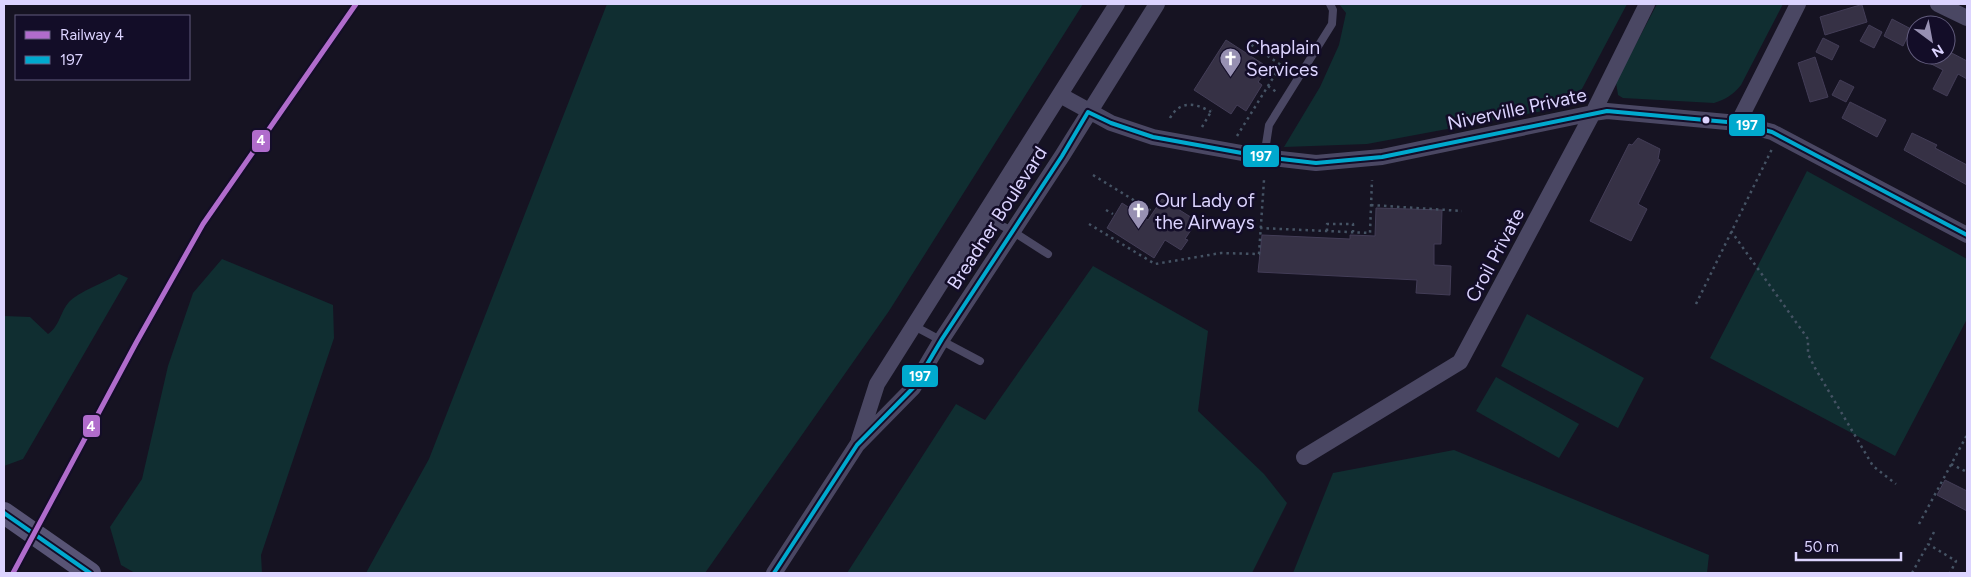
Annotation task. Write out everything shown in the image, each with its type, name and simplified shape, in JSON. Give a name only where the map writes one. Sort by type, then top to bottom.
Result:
[{"type":"main road","points":[[4,514],[90,573]]},
{"type":"street","name":"Breadner Boulevard","points":[[858,445],[877,384],[1117,4]]},
{"type":"street","name":"Breadner Boulevard","points":[[774,573],[858,445],[913,388],[942,339],[1062,156],[1157,4]]},
{"type":"street","name":"Croil Private","points":[[1304,457],[1460,362],[1593,113],[1647,4]]},
{"type":"street","points":[[1738,123],[1798,4]]},
{"type":"street","points":[[1938,4],[1967,18]]},
{"type":"street","name":"Niverville Private","points":[[1060,96],[1111,124],[1153,137],[1264,158],[1316,162],[1382,157],[1607,111],[1738,123],[1772,132],[1967,235]]},
{"type":"lane","points":[[1264,158],[1269,125],[1332,24],[1333,10],[1330,4]]},
{"type":"lane","points":[[983,216],[1012,230],[1048,254]]},
{"type":"lane","points":[[914,326],[942,339],[980,361]]},
{"type":"path","points":[[1237,136],[1281,65],[1250,44],[1246,51]]},
{"type":"path","points":[[1170,118],[1180,107],[1191,104],[1201,106],[1212,111],[1202,127]]},
{"type":"path","points":[[1696,304],[1772,149]]},
{"type":"path","points":[[1093,175],[1153,212]]},
{"type":"path","points":[[1089,224],[1155,264],[1221,253],[1259,254],[1264,180]]},
{"type":"path","points":[[1260,228],[1370,233],[1372,180]]},
{"type":"path","points":[[1371,205],[1462,211]]},
{"type":"path","points":[[1106,210],[1113,214]]},
{"type":"path","points":[[1327,231],[1327,224],[1353,224],[1353,232]]},
{"type":"path","points":[[1731,231],[1808,339],[1808,354],[1815,368],[1873,466],[1896,484]]},
{"type":"path","points":[[1919,524],[1967,435]]},
{"type":"path","points":[[1950,464],[1967,472]]},
{"type":"path","points":[[1912,573],[1934,532]]},
{"type":"path","points":[[1928,544],[1956,561],[1950,573]]},
{"type":"green space","points":[[607,4],[1083,4],[889,311],[705,573],[366,573],[429,459]]},
{"type":"green space","points":[[1339,4],[1627,4],[1575,102],[1538,112],[1367,144],[1284,147],[1320,87],[1339,45],[1346,13]]},
{"type":"green space","points":[[1657,4],[1783,4],[1741,85],[1729,96],[1714,103],[1623,98],[1618,95],[1616,82]]},
{"type":"green space","points":[[1807,171],[1967,259],[1967,319],[1895,456],[1710,358]]},
{"type":"green space","points":[[222,259],[333,305],[334,338],[261,555],[262,573],[135,573],[121,565],[110,527],[142,479],[168,366],[193,293]]},
{"type":"green space","points":[[1093,266],[1208,331],[1198,411],[1264,474],[1287,503],[1252,573],[847,573],[956,404],[985,420]]},
{"type":"green space","points":[[119,274],[128,278],[23,459],[4,466],[4,316],[30,317],[48,334],[55,327],[66,306],[73,298]]},
{"type":"green space","points":[[1527,314],[1644,378],[1618,428],[1501,366]]},
{"type":"green space","points":[[1496,377],[1579,424],[1559,458],[1476,411]]},
{"type":"green space","points":[[1454,450],[1709,555],[1707,573],[1293,573],[1333,473]]},
{"type":"building","points":[[1862,5],[1867,22],[1825,35],[1820,17]]},
{"type":"building","points":[[1892,19],[1906,26],[1906,40],[1903,46],[1884,36]]},
{"type":"building","points":[[1869,25],[1882,32],[1874,48],[1860,41]]},
{"type":"building","points":[[1823,38],[1839,46],[1832,60],[1816,52]]},
{"type":"building","name":"Chaplain Services","points":[[1226,40],[1263,64],[1256,75],[1261,78],[1258,82],[1262,85],[1246,111],[1237,105],[1231,114],[1194,90]]},
{"type":"building","points":[[1956,55],[1967,61],[1967,79],[1958,74],[1947,96],[1933,89],[1943,70],[1933,65],[1956,65]]},
{"type":"building","points":[[1815,57],[1828,97],[1810,102],[1798,63]]},
{"type":"building","points":[[1840,80],[1854,87],[1846,102],[1832,95]]},
{"type":"building","points":[[1850,102],[1886,120],[1877,137],[1842,118]]},
{"type":"building","points":[[1912,133],[1937,145],[1935,148],[1967,165],[1967,185],[1904,150]]},
{"type":"building","points":[[1638,138],[1660,149],[1658,159],[1660,160],[1638,204],[1647,209],[1631,241],[1590,221],[1629,144],[1632,145]]},
{"type":"building","name":"Our Lady of the Airways","points":[[1162,199],[1197,221],[1185,239],[1188,240],[1181,250],[1165,240],[1154,258],[1107,228],[1122,203],[1148,220]]},
{"type":"building","points":[[1376,208],[1442,210],[1441,244],[1434,244],[1434,265],[1451,266],[1450,295],[1416,293],[1417,280],[1258,272],[1262,235],[1350,239],[1350,235],[1375,236]]},
{"type":"building","points":[[1945,480],[1967,491],[1967,511],[1937,495]]},
{"type":"rail line","name":"4","points":[[13,573],[136,343],[203,224],[356,4]]},
{"type":"transit line","name":"197","points":[[774,573],[857,445],[913,388],[942,339],[1062,156],[1088,112],[1111,123],[1153,137],[1264,157],[1316,163],[1382,157],[1607,111],[1738,123],[1772,132],[1967,235]]},
{"type":"transit line","name":"197","points":[[4,513],[90,573]]},
{"type":"place","name":"Chaplain Services","points":[[1230,77]]},
{"type":"place","name":"Our Lady of the Airways","points":[[1139,230]]}]
